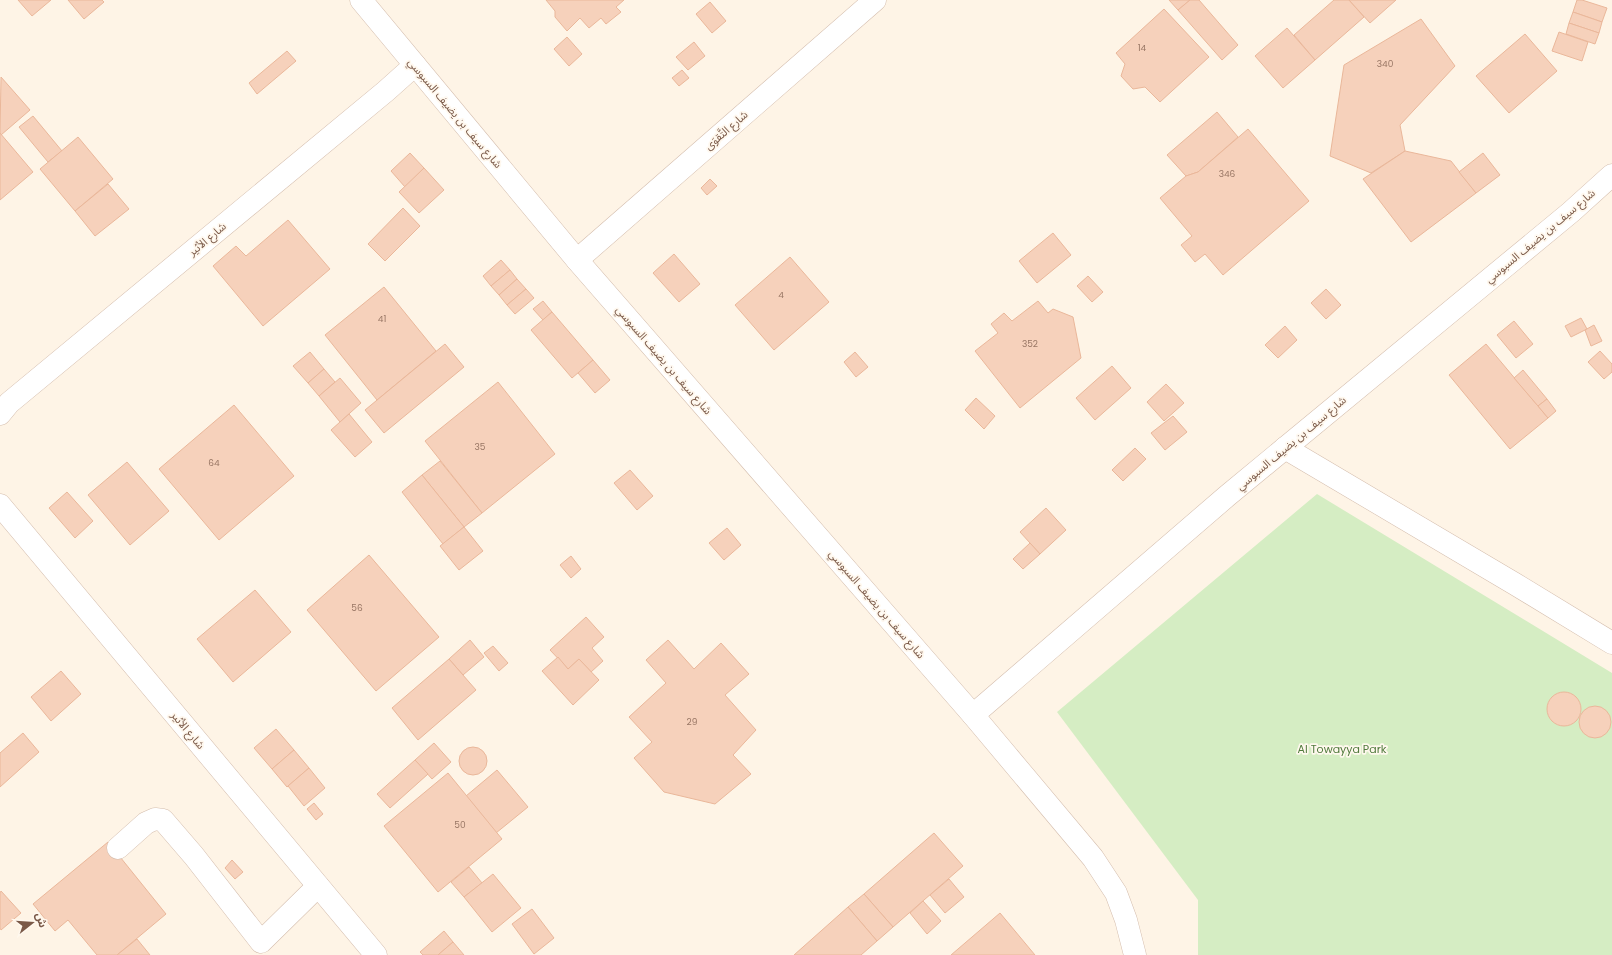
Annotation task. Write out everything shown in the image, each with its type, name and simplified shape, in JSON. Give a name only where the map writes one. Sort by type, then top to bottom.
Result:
[{"type":"street","name":"شارع سيف بن يضيف السبوسي","points":[[361,0],[577,260],[974,715],[1093,858],[1116,893],[1126,920],[1135,955]]},
{"type":"street","name":"شارع التَّقوَى","points":[[577,260],[875,0]]},
{"type":"street","name":"شارع الأثير","points":[[0,414],[9,403],[386,91],[415,65]]},
{"type":"street","name":"شارع سيف بن يضيف السبوسي","points":[[974,715],[1227,496],[1571,212],[1612,175]]},
{"type":"street","points":[[1285,448],[1612,643]]},
{"type":"street","name":"شارع الأثير","points":[[0,505],[376,955]]},
{"type":"street","points":[[118,848],[146,823],[156,819],[163,820],[194,856],[267,948],[318,886]]},
{"type":"green space","name":"Al Towayya Park","points":[[1317,494],[1612,673],[1612,955],[1198,955],[1198,900],[1057,712]]},
{"type":"building","points":[[18,0],[51,0],[32,16]]},
{"type":"building","points":[[68,0],[102,0],[104,2],[84,19]]},
{"type":"building","points":[[546,0],[624,0],[616,7],[621,12],[606,24],[601,18],[589,28],[580,18],[567,31],[555,17],[555,11]]},
{"type":"building","points":[[1169,0],[1190,0],[1178,10]]},
{"type":"building","points":[[1190,0],[1199,0],[1238,45],[1222,60],[1178,10]]},
{"type":"building","points":[[1334,0],[1349,0],[1364,17],[1315,60],[1294,35]]},
{"type":"building","points":[[1349,0],[1396,0],[1370,23]]},
{"type":"building","points":[[1577,0],[1582,0],[1607,8],[1602,22],[1573,12]]},
{"type":"building","points":[[710,2],[726,21],[712,33],[696,14]]},
{"type":"building","points":[[1164,9],[1209,57],[1160,102],[1145,87],[1133,89],[1121,76],[1125,64],[1116,53]]},
{"type":"building","points":[[1573,12],[1602,22],[1599,33],[1569,23]]},
{"type":"building","points":[[1421,19],[1455,66],[1400,125],[1405,151],[1371,173],[1330,156],[1344,65]]},
{"type":"building","points":[[1569,23],[1599,33],[1595,44],[1566,34]]},
{"type":"building","points":[[1287,28],[1315,60],[1283,88],[1255,56]]},
{"type":"building","points":[[1559,32],[1588,42],[1582,61],[1552,51]]},
{"type":"building","points":[[1525,34],[1557,71],[1509,113],[1476,76]]},
{"type":"building","points":[[567,37],[582,54],[569,66],[554,49]]},
{"type":"building","points":[[694,42],[705,56],[688,70],[676,57]]},
{"type":"building","points":[[287,51],[296,61],[257,94],[249,83]]},
{"type":"building","points":[[682,70],[689,78],[679,86],[672,78]]},
{"type":"building","points":[[1,77],[30,110],[1,135],[0,133]]},
{"type":"building","points":[[1217,112],[1238,137],[1198,172],[1186,176],[1167,155]]},
{"type":"building","points":[[33,116],[62,151],[48,162],[19,127]]},
{"type":"building","points":[[1248,129],[1309,201],[1223,275],[1205,254],[1195,262],[1181,245],[1192,236],[1160,198],[1186,176],[1198,172]]},
{"type":"building","points":[[0,133],[33,172],[0,200]]},
{"type":"building","points":[[78,137],[113,179],[75,211],[40,169]]},
{"type":"building","points":[[1405,151],[1451,161],[1476,193],[1411,242],[1363,179]]},
{"type":"building","points":[[410,153],[424,168],[405,187],[391,171]]},
{"type":"building","points":[[1483,153],[1500,175],[1476,193],[1459,172]]},
{"type":"building","points":[[424,168],[444,190],[419,213],[399,192]]},
{"type":"building","points":[[710,179],[717,186],[707,195],[701,188]]},
{"type":"building","points":[[108,184],[129,209],[95,236],[75,211]]},
{"type":"building","points":[[403,208],[420,226],[385,261],[368,244]]},
{"type":"building","points":[[288,220],[330,269],[263,326],[213,266],[236,246],[246,256]]},
{"type":"building","points":[[1053,233],[1071,255],[1037,283],[1019,261]]},
{"type":"building","points":[[674,254],[700,284],[679,302],[653,273]]},
{"type":"building","points":[[790,257],[829,302],[774,350],[735,305]]},
{"type":"building","points":[[501,260],[510,270],[491,286],[483,276]]},
{"type":"building","points":[[510,270],[517,279],[499,295],[491,286]]},
{"type":"building","points":[[1088,276],[1103,292],[1092,302],[1077,286]]},
{"type":"building","points":[[517,279],[526,289],[507,305],[499,295]]},
{"type":"building","points":[[384,287],[436,351],[377,400],[325,335]]},
{"type":"building","points":[[526,289],[534,298],[515,314],[507,305]]},
{"type":"building","points":[[1326,289],[1341,305],[1326,319],[1311,303]]},
{"type":"building","points":[[543,301],[552,312],[543,320],[533,309]]},
{"type":"building","points":[[1038,301],[1048,313],[1053,309],[1073,317],[1081,358],[1020,408],[975,351],[998,333],[991,324],[1004,313],[1012,321]]},
{"type":"building","points":[[552,312],[593,360],[572,378],[531,330]]},
{"type":"building","points":[[1581,318],[1587,329],[1571,337],[1565,326]]},
{"type":"building","points":[[1514,321],[1533,344],[1516,358],[1497,335]]},
{"type":"building","points":[[1594,325],[1602,341],[1591,346],[1585,330]]},
{"type":"building","points":[[1285,326],[1297,340],[1278,358],[1265,345]]},
{"type":"building","points":[[445,344],[464,367],[384,433],[365,410]]},
{"type":"building","points":[[1486,344],[1548,418],[1510,449],[1449,375]]},
{"type":"building","points":[[1600,351],[1612,364],[1612,372],[1604,379],[1588,362]]},
{"type":"building","points":[[310,352],[324,369],[308,383],[293,366]]},
{"type":"building","points":[[855,352],[868,367],[856,377],[844,362]]},
{"type":"building","points":[[593,360],[610,380],[595,393],[578,373]]},
{"type":"building","points":[[1112,366],[1131,388],[1095,420],[1076,398]]},
{"type":"building","points":[[324,369],[335,382],[319,396],[308,383]]},
{"type":"building","points":[[1523,370],[1547,399],[1538,406],[1514,378]]},
{"type":"building","points":[[340,378],[361,403],[340,422],[319,396]]},
{"type":"building","points":[[498,382],[555,454],[482,513],[425,441]]},
{"type":"building","points":[[1166,384],[1184,403],[1164,421],[1147,402]]},
{"type":"building","points":[[976,398],[995,416],[984,429],[965,410]]},
{"type":"building","points":[[1547,399],[1556,411],[1548,418],[1538,406]]},
{"type":"building","points":[[234,405],[294,476],[219,540],[159,469]]},
{"type":"building","points":[[349,414],[372,442],[355,457],[331,430]]},
{"type":"building","points":[[1173,416],[1187,432],[1165,450],[1151,433]]},
{"type":"building","points":[[1135,448],[1146,459],[1123,481],[1112,470]]},
{"type":"building","points":[[440,461],[482,513],[464,527],[422,475]]},
{"type":"building","points":[[127,462],[169,511],[130,545],[88,495]]},
{"type":"building","points":[[630,470],[653,496],[637,510],[614,483]]},
{"type":"building","points":[[422,475],[464,527],[443,544],[402,492]]},
{"type":"building","points":[[67,492],[93,521],[75,538],[49,508]]},
{"type":"building","points":[[1046,508],[1066,530],[1040,554],[1020,532]]},
{"type":"building","points":[[464,527],[483,551],[459,570],[440,546]]},
{"type":"building","points":[[727,528],[741,545],[724,560],[709,543]]},
{"type":"building","points":[[1030,543],[1040,554],[1023,569],[1013,559]]},
{"type":"building","points":[[369,555],[439,637],[376,691],[307,610]]},
{"type":"building","points":[[571,556],[581,569],[571,578],[560,565]]},
{"type":"building","points":[[255,590],[291,632],[233,682],[197,639]]},
{"type":"building","points":[[586,617],[604,637],[592,648],[603,661],[591,672],[579,659],[568,669],[550,650]]},
{"type":"building","points":[[470,640],[484,657],[463,675],[449,659]]},
{"type":"building","points":[[668,640],[694,669],[721,643],[749,674],[725,695],[756,730],[733,755],[751,774],[715,804],[664,792],[634,758],[652,742],[629,717],[666,683],[646,660]]},
{"type":"building","points":[[493,646],[508,663],[499,671],[484,653]]},
{"type":"building","points":[[558,657],[568,669],[579,659],[599,680],[573,705],[542,671]]},
{"type":"building","points":[[449,659],[476,690],[418,740],[392,708]]},
{"type":"building","points":[[61,671],[81,694],[51,721],[31,697]]},
{"type":"building","points":[[1564,692],[1576,697],[1581,709],[1576,721],[1564,726],[1552,721],[1547,709],[1552,697]]},
{"type":"building","points":[[1592,706],[1598,706],[1608,713],[1611,722],[1610,728],[1604,735],[1598,738],[1592,738],[1582,731],[1579,725],[1579,719],[1586,709]]},
{"type":"building","points":[[276,729],[294,750],[272,769],[254,748]]},
{"type":"building","points":[[23,733],[39,752],[0,787],[0,753]]},
{"type":"building","points":[[434,743],[451,762],[432,779],[415,760]]},
{"type":"building","points":[[473,747],[483,751],[487,761],[483,771],[473,775],[463,771],[459,761],[463,751]]},
{"type":"building","points":[[294,750],[309,768],[287,787],[272,769]]},
{"type":"building","points":[[415,760],[428,774],[390,808],[377,794]]},
{"type":"building","points":[[309,768],[325,788],[304,806],[288,786]]},
{"type":"building","points":[[497,770],[528,807],[496,833],[466,796]]},
{"type":"building","points":[[448,773],[502,839],[438,892],[384,826]]},
{"type":"building","points":[[314,803],[323,814],[316,820],[307,809]]},
{"type":"building","points":[[934,833],[963,866],[893,927],[864,894]]},
{"type":"building","points":[[108,842],[166,914],[117,955],[97,955],[68,920],[55,931],[33,904]]},
{"type":"building","points":[[232,860],[243,872],[235,879],[225,868]]},
{"type":"building","points":[[469,867],[482,883],[464,897],[451,882]]},
{"type":"building","points":[[493,874],[521,908],[492,932],[464,897]]},
{"type":"building","points":[[949,879],[964,897],[945,913],[930,895]]},
{"type":"building","points":[[1,891],[21,913],[1,930],[0,893]]},
{"type":"building","points":[[864,894],[893,927],[877,941],[848,907]]},
{"type":"building","points":[[923,901],[941,921],[927,934],[910,913]]},
{"type":"building","points":[[848,907],[877,941],[861,955],[794,955]]},
{"type":"building","points":[[532,909],[554,938],[534,954],[512,924]]},
{"type":"building","points":[[1000,913],[1035,955],[951,955]]},
{"type":"building","points":[[444,931],[453,942],[438,955],[423,955],[420,952]]},
{"type":"building","points":[[137,939],[150,955],[117,955]]},
{"type":"building","points":[[453,942],[464,955],[438,955]]}]
